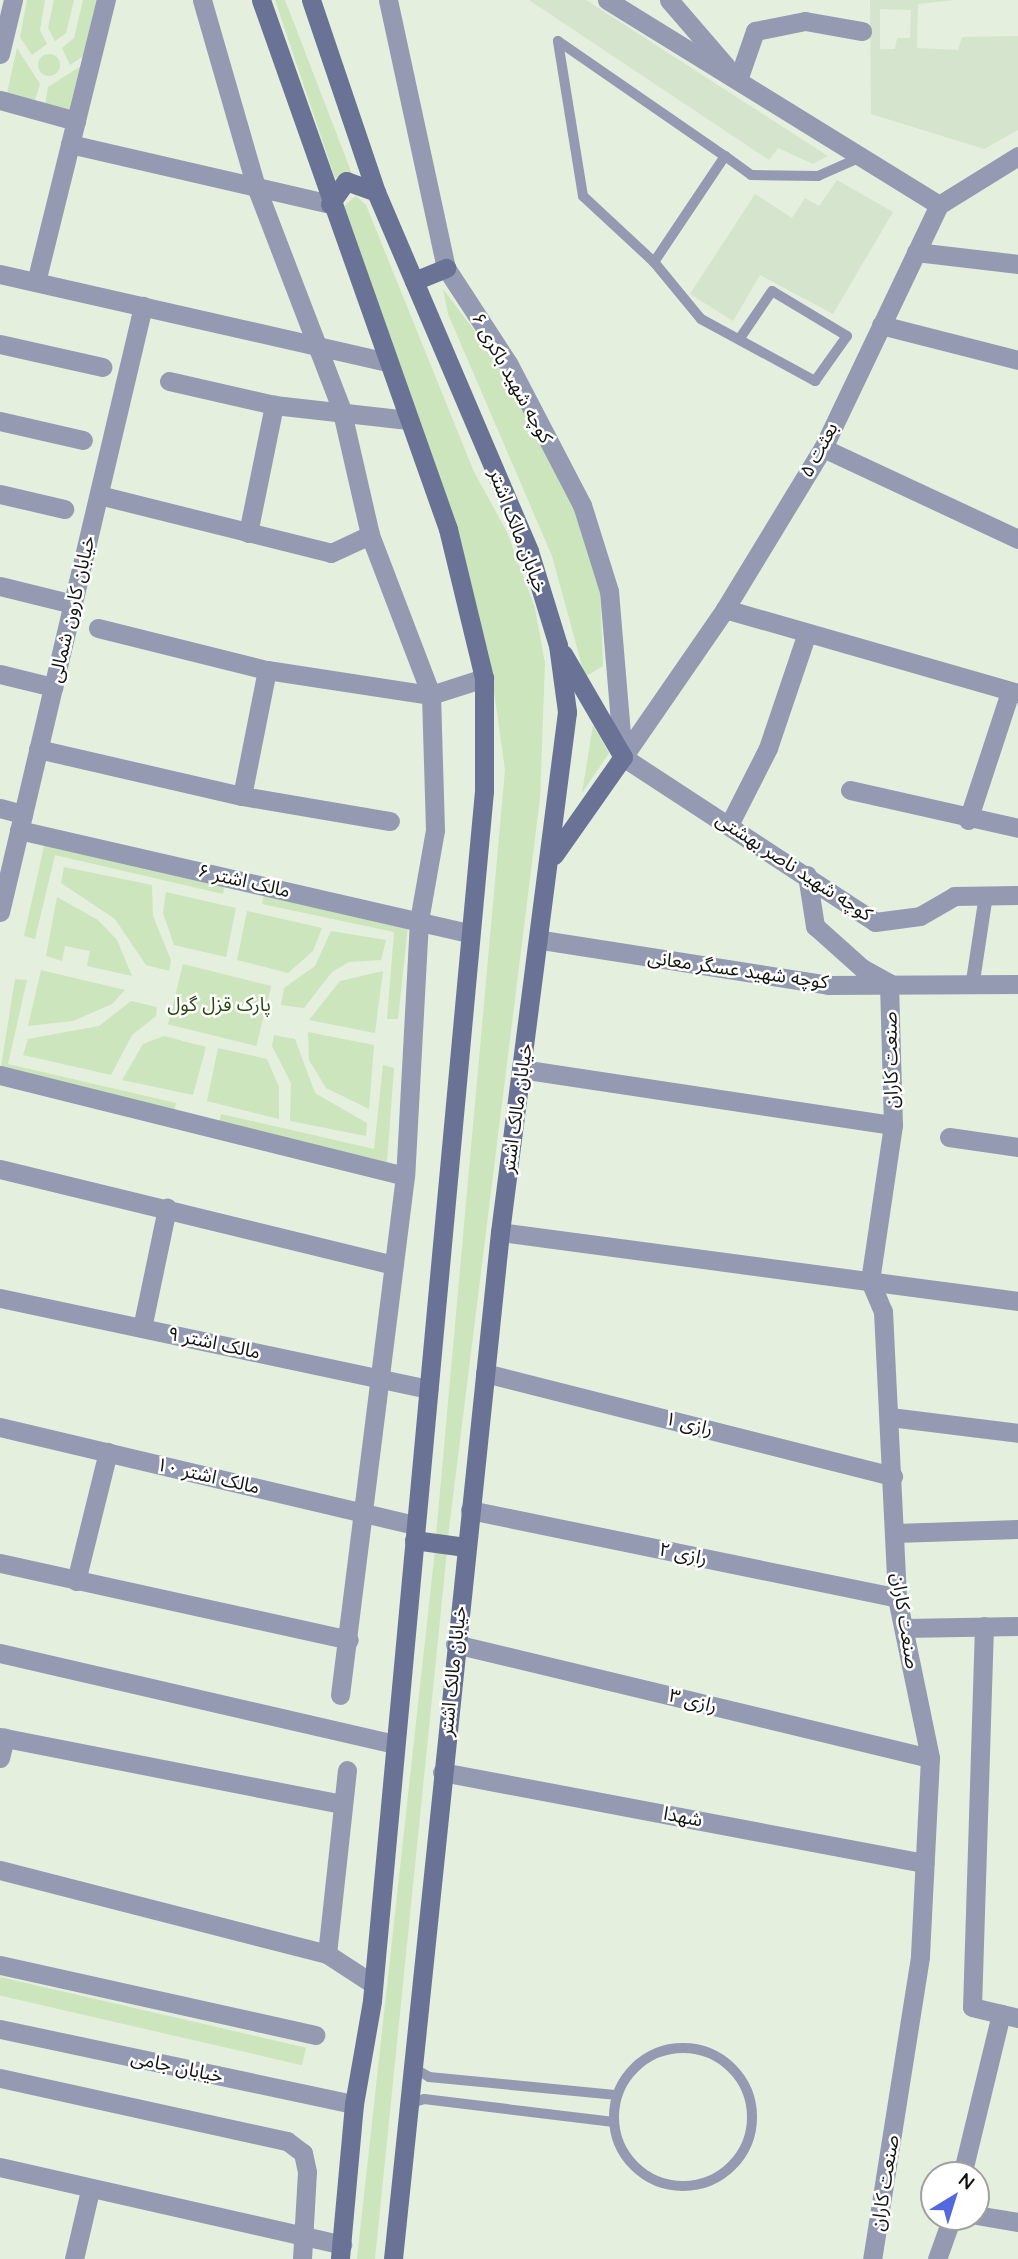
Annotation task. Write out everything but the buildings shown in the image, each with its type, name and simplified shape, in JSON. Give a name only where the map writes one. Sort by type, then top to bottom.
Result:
[{"type":"main road","points":[[261,0],[330,204],[448,529],[484,678],[484,791],[468,933],[373,1984],[354,2105],[341,2252]]},
{"type":"main road","name":"خیابان مالک اشتر","points":[[311,0],[376,192],[529,551],[558,645],[567,712],[542,940],[520,1069],[500,1232],[393,2259]]},
{"type":"main road","points":[[330,204],[346,181],[376,192]]},
{"type":"main road","points":[[414,281],[446,268]]},
{"type":"main road","points":[[551,859],[623,757],[558,645]]},
{"type":"main road","points":[[415,1532],[466,1547]]},
{"type":"street","points":[[0,54],[13,0]]},
{"type":"street","points":[[36,282],[106,0]]},
{"type":"street","points":[[202,0],[255,184],[314,346],[341,408],[370,535],[430,695],[435,830],[419,921],[405,1176],[377,1378],[364,1513],[340,1695]]},
{"type":"street","name":"کوچه شهید باکری ۶","points":[[388,0],[446,268],[508,363],[582,505],[609,591],[623,757]]},
{"type":"street","points":[[607,0],[939,205],[1018,156]]},
{"type":"street","points":[[669,0],[738,80]]},
{"type":"street","points":[[738,80],[755,31],[805,21],[862,31]]},
{"type":"street","points":[[0,100],[76,121]]},
{"type":"street","points":[[70,144],[255,184],[330,204]]},
{"type":"street","name":"بعثت ۵","points":[[623,757],[725,609],[822,448],[939,205]]},
{"type":"street","points":[[916,252],[1018,264]]},
{"type":"street","points":[[0,274],[387,362]]},
{"type":"street","name":"خیابان کارون شمالی","points":[[0,912],[143,306]]},
{"type":"street","points":[[881,325],[1018,360]]},
{"type":"street","points":[[0,344],[102,367]]},
{"type":"street","points":[[169,381],[274,405],[341,408],[408,420]]},
{"type":"street","points":[[248,533],[274,405]]},
{"type":"street","points":[[0,421],[83,440]]},
{"type":"street","points":[[822,448],[1018,539]]},
{"type":"street","points":[[0,494],[64,509]]},
{"type":"street","points":[[99,495],[331,553],[370,535]]},
{"type":"street","points":[[0,586],[73,604]]},
{"type":"street","points":[[725,609],[1014,693],[968,820]]},
{"type":"street","points":[[98,628],[267,670],[430,695],[484,678]]},
{"type":"street","points":[[729,825],[768,748],[807,633]]},
{"type":"street","points":[[242,796],[267,670]]},
{"type":"street","points":[[0,674],[53,687]]},
{"type":"street","points":[[38,749],[242,796],[390,821]]},
{"type":"street","name":"کوچه شهید ناصر بهشتی","points":[[623,757],[875,922],[920,916],[954,897],[1018,895]]},
{"type":"street","points":[[850,790],[968,820],[1018,828]]},
{"type":"street","name":"مالک اشتر ۶","points":[[0,808],[21,822],[468,933]]},
{"type":"street","points":[[807,875],[815,926],[862,968],[889,983]]},
{"type":"street","points":[[972,981],[986,895]]},
{"type":"street","name":"کوچه شهید عسگر معانی","points":[[542,940],[828,985],[972,981],[1018,984]]},
{"type":"street","name":"صنعت کاران","points":[[872,2259],[920,1957],[930,1758],[897,1598],[883,1311],[870,1280],[893,1125],[889,983]]},
{"type":"street","points":[[520,1069],[893,1125]]},
{"type":"street","points":[[0,1075],[405,1176]]},
{"type":"street","points":[[949,1137],[1018,1147]]},
{"type":"street","points":[[0,1169],[393,1265]]},
{"type":"street","points":[[142,1328],[167,1208]]},
{"type":"street","points":[[500,1232],[1018,1301]]},
{"type":"street","name":"مالک اشتر ۹","points":[[0,1298],[428,1389]]},
{"type":"street","name":"رازی ۱","points":[[485,1373],[893,1476]]},
{"type":"street","points":[[890,1417],[1018,1433]]},
{"type":"street","name":"مالک اشتر ۱۰","points":[[0,1427],[364,1513],[415,1532]]},
{"type":"street","points":[[76,1581],[108,1452]]},
{"type":"street","name":"رازی ۲","points":[[470,1510],[897,1598]]},
{"type":"street","points":[[894,1533],[1018,1529]]},
{"type":"street","points":[[0,1563],[349,1640]]},
{"type":"street","points":[[966,2161],[1009,2016],[972,2007],[984,1626]]},
{"type":"street","points":[[904,1628],[1018,1626]]},
{"type":"street","name":"رازی ۳","points":[[456,1644],[930,1758]]},
{"type":"street","points":[[0,1653],[395,1744]]},
{"type":"street","points":[[0,1758],[2,1738],[343,1804]]},
{"type":"street","points":[[327,1954],[347,1770]]},
{"type":"street","name":"شهدا","points":[[442,1772],[924,1863]]},
{"type":"street","points":[[0,1870],[327,1954],[373,1984]]},
{"type":"street","points":[[0,1965],[315,2035]]},
{"type":"street","name":"خیابان جامی","points":[[0,2029],[354,2105]]},
{"type":"street","points":[[0,2078],[287,2141],[303,2153],[302,2259]]},
{"type":"street","points":[[0,2167],[90,2190],[304,2236],[341,2252]]},
{"type":"street","points":[[74,2259],[90,2190]]},
{"type":"street","points":[[990,2217],[1018,2222]]},
{"type":"street","points":[[937,2259],[947,2231]]},
{"type":"lane","points":[[740,338],[772,291],[847,336],[815,381],[701,319],[654,262],[583,196],[558,41],[751,175],[818,176],[862,157]]},
{"type":"lane","points":[[654,262],[725,156]]},
{"type":"lane","points":[[682,2047],[703,2050],[738,2074],[748,2093],[751,2125],[741,2155],[727,2171],[687,2186],[656,2180],[630,2161],[614,2122],[617,2095],[642,2061],[682,2047]]},
{"type":"lane","points":[[412,2067],[429,2077],[617,2095]]},
{"type":"lane","points":[[408,2104],[424,2099],[614,2122]]},
{"type":"shaded area","points":[[529,0],[586,0],[828,156],[813,164],[778,148],[769,160]]},
{"type":"shaded area","points":[[870,0],[956,0],[918,4],[917,48],[958,50],[962,37],[1018,36],[1018,130],[984,149],[871,114]],"holes":[[[880,9],[911,10],[910,38],[897,38],[895,49],[880,49]]]},
{"type":"shaded area","points":[[837,180],[893,212],[833,314],[760,275],[733,321],[690,294],[755,194],[792,218],[805,198],[819,206]]},
{"type":"green space","points":[[27,0],[45,0],[40,30],[47,44],[32,55],[20,37]]},
{"type":"green space","points":[[54,0],[74,0],[66,33],[55,41],[48,28]]},
{"type":"green space","points":[[83,0],[102,0],[89,52],[70,65],[62,48],[74,38]]},
{"type":"green space","points":[[275,0],[285,0],[352,174],[335,178]]},
{"type":"green space","points":[[17,48],[40,84],[35,100],[7,93]]},
{"type":"green space","points":[[49,54],[57,57],[60,65],[57,73],[49,76],[41,73],[38,65],[41,57]]},
{"type":"green space","points":[[84,64],[72,110],[45,105],[48,87]]},
{"type":"green space","points":[[356,196],[366,205],[474,472],[507,532],[535,608],[545,663],[540,798],[448,1537],[436,1536],[505,770],[489,655],[343,207]]},
{"type":"green space","points":[[443,289],[508,375],[578,513],[600,589],[603,666],[585,677],[552,556],[448,314]]},
{"type":"green space","points":[[593,725],[609,753],[582,793]]},
{"type":"green space","points":[[45,842],[225,884],[223,894],[55,855],[35,939],[24,936]]},
{"type":"green space","name":"پارک قزل گول","points":[[64,867],[152,885],[153,916],[171,960],[169,971],[146,965],[115,919],[61,883]]},
{"type":"green space","name":"پارک قزل گول","points":[[166,892],[236,908],[226,957],[174,945],[163,913]]},
{"type":"green space","points":[[264,894],[408,926],[398,1019],[387,1019],[394,932],[262,904]]},
{"type":"green space","name":"پارک قزل گول","points":[[57,897],[98,920],[117,940],[132,976],[87,966],[90,951],[65,946],[62,961],[46,956]]},
{"type":"green space","name":"پارک قزل گول","points":[[247,911],[322,928],[313,951],[288,973],[237,960]]},
{"type":"green space","name":"پارک قزل گول","points":[[331,931],[386,940],[381,960],[349,962],[332,972],[304,1008],[281,1005],[284,988],[315,966]]},
{"type":"green space","name":"پارک قزل گول","points":[[183,964],[271,986],[256,1046],[168,1024]]},
{"type":"green space","name":"پارک قزل گول","points":[[41,970],[125,990],[112,1004],[73,1021],[28,1026]]},
{"type":"green space","name":"پارک قزل گول","points":[[383,971],[375,1033],[309,1020],[340,981]]},
{"type":"green space","points":[[15,979],[27,980],[8,1064],[176,1103],[174,1113],[0,1073]]},
{"type":"green space","name":"پارک قزل گول","points":[[131,1001],[157,1007],[156,1016],[132,1035],[111,1075],[23,1055],[28,1039],[99,1026]]},
{"type":"green space","name":"پارک قزل گول","points":[[308,1032],[374,1045],[369,1109],[326,1088],[309,1060]]},
{"type":"green space","name":"پارک قزل گول","points":[[274,1035],[295,1039],[315,1093],[367,1123],[366,1136],[290,1121],[291,1083],[272,1046]]},
{"type":"green space","name":"پارک قزل گول","points":[[164,1036],[206,1047],[193,1095],[122,1080],[143,1044]]},
{"type":"green space","name":"پارک قزل گول","points":[[218,1048],[267,1059],[279,1087],[279,1119],[207,1101]]},
{"type":"green space","points":[[383,1065],[394,1068],[387,1162],[219,1124],[221,1114],[374,1149]]},
{"type":"green space","points":[[435,1550],[447,1551],[375,2259],[357,2259]]},
{"type":"green space","points":[[0,1977],[306,2048],[302,2065],[0,1995]]}]
